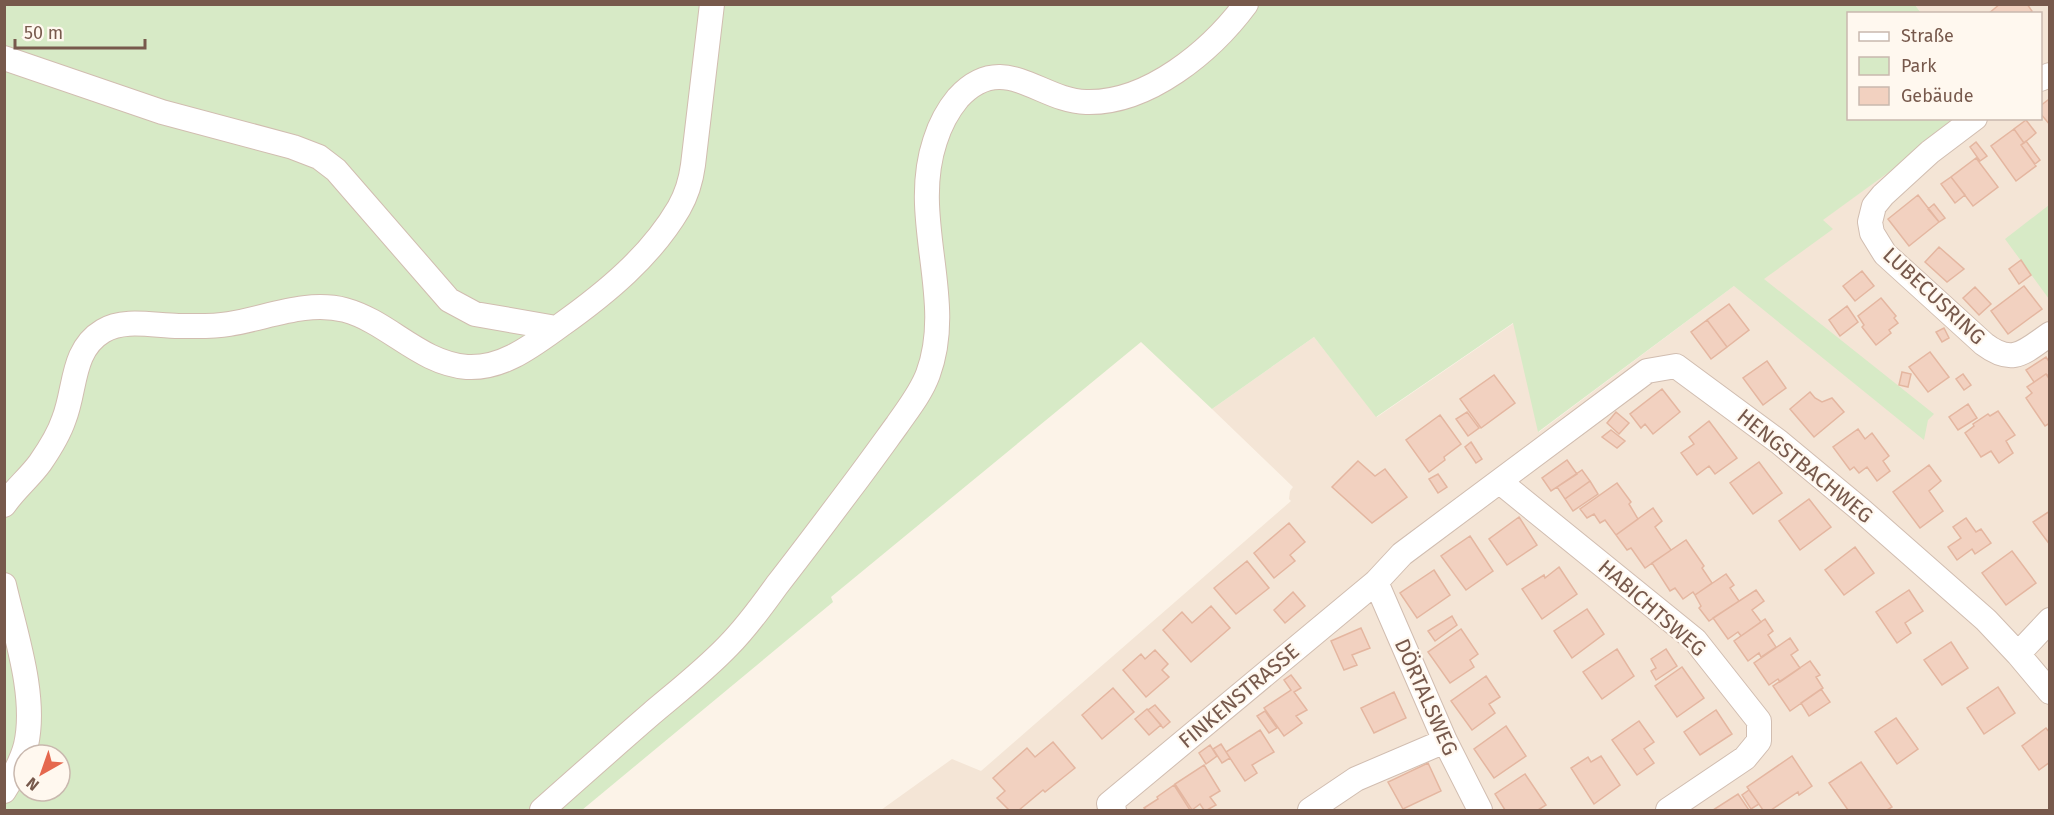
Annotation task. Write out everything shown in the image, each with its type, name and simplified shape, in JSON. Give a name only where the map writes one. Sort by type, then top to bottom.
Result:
[{"type":"street","points":[[4,505],[40,463],[59,430],[82,351],[93,337],[109,327],[128,324],[214,325],[312,306],[331,307],[347,311],[378,325],[430,358],[469,367],[483,366],[513,357],[556,328],[607,291],[627,271],[666,227],[684,197],[691,178],[697,142],[712,4]]},
{"type":"street","points":[[542,810],[729,645],[798,559],[918,394],[928,374],[937,337],[937,309],[926,208],[928,170],[936,136],[956,100],[979,82],[1002,76],[1018,79],[1065,98],[1083,102],[1102,102],[1120,98],[1167,77],[1191,61],[1219,36],[1246,4]]},
{"type":"street","points":[[4,58],[162,112],[293,147],[319,158],[336,170],[449,300],[475,314],[556,328]]},
{"type":"street","name":"LUBECUSRING","points":[[1972,120],[1930,152],[1882,195],[1871,213],[1870,229],[1877,243],[1891,260],[2003,356],[2014,355],[2049,334]]},
{"type":"street","name":"HENGSTBACHWEG","points":[[1500,482],[1534,454],[1647,371],[1676,366],[1779,442],[1861,510],[1986,620],[2049,692]]},
{"type":"street","points":[[1376,582],[1402,554],[1500,482]]},
{"type":"street","name":"HABICHTSWEG","points":[[1500,482],[1695,640],[1759,721],[1759,741],[1745,758],[1668,810]]},
{"type":"street","name":"DÖRTALSWEG","points":[[1376,582],[1445,741],[1480,810]]},
{"type":"street","name":"FINKENSTRASSE","points":[[1114,810],[1110,804],[1376,582]]},
{"type":"street","points":[[4,585],[28,703],[26,746],[19,765],[4,791]]},
{"type":"street","points":[[2018,654],[2049,621]]},
{"type":"street","points":[[1310,810],[1356,779],[1445,741]]},
{"type":"shaded area","points":[[1915,5],[2049,5],[2049,810],[881,810],[952,759],[981,771],[1291,501],[1290,491],[1293,487],[1212,409],[1314,337],[1377,417],[1514,323],[1539,432],[1822,220],[1961,120],[2042,120],[2042,12],[1920,12]]},
{"type":"green space","points":[[5,5],[1915,5],[1920,12],[1847,12],[1847,120],[1961,120],[1823,220],[1833,229],[1764,279],[1934,414],[1928,420],[1924,440],[1734,286],[1538,432],[1513,323],[1376,417],[1314,337],[1212,409],[1141,342],[831,597],[833,602],[582,810],[5,810]]},
{"type":"green space","points":[[2049,205],[2049,299],[2005,239]]},
{"type":"building","points":[[2000,4],[2027,4],[2032,11],[2031,12],[1990,12]]},
{"type":"building","points":[[2048,100],[2050,102],[2050,125],[2042,115],[2042,104]]},
{"type":"building","points":[[2026,120],[2036,133],[2024,143],[2014,129]]},
{"type":"building","points":[[2014,129],[2024,143],[2021,145],[2036,166],[2016,181],[1991,146]]},
{"type":"building","points":[[2026,141],[2040,160],[2035,164],[2021,145]]},
{"type":"building","points":[[1976,142],[1987,156],[1980,161],[1970,147]]},
{"type":"building","points":[[1976,158],[1998,187],[1973,206],[1951,177]]},
{"type":"building","points":[[1951,177],[1965,195],[1955,203],[1941,184]]},
{"type":"building","points":[[1918,195],[1939,222],[1909,246],[1888,219]]},
{"type":"building","points":[[1934,204],[1945,218],[1939,222],[1928,209]]},
{"type":"building","points":[[1939,247],[1964,269],[1947,282],[1925,262]]},
{"type":"building","points":[[2021,260],[2031,275],[2019,284],[2009,269]]},
{"type":"building","points":[[1862,271],[1874,286],[1855,301],[1843,286]]},
{"type":"building","points":[[2024,286],[2042,309],[2008,334],[1991,311]]},
{"type":"building","points":[[1975,287],[1991,304],[1979,315],[1963,298]]},
{"type":"building","points":[[1881,298],[1896,316],[1894,318],[1898,323],[1889,330],[1891,333],[1876,345],[1862,327],[1864,325],[1858,316]]},
{"type":"building","points":[[1729,304],[1749,330],[1727,347],[1707,320]]},
{"type":"building","points":[[1847,306],[1858,322],[1840,336],[1829,320]]},
{"type":"building","points":[[1707,320],[1727,347],[1711,359],[1691,332]]},
{"type":"building","points":[[1944,328],[1949,338],[1942,342],[1936,332]]},
{"type":"building","points":[[1930,352],[1949,377],[1928,392],[1909,367]]},
{"type":"building","points":[[2046,357],[2050,363],[2050,377],[2046,374],[2034,382],[2026,370]]},
{"type":"building","points":[[1767,361],[1786,388],[1763,405],[1743,378]]},
{"type":"building","points":[[1902,372],[1911,374],[1908,387],[1899,385]]},
{"type":"building","points":[[1963,374],[1971,385],[1964,390],[1956,379]]},
{"type":"building","points":[[2046,374],[2050,380],[2050,423],[2045,426],[2026,398],[2032,393],[2027,387]]},
{"type":"building","points":[[1494,375],[1515,403],[1481,428],[1460,399]]},
{"type":"building","points":[[1662,389],[1680,412],[1653,434],[1645,424],[1641,428],[1630,414]]},
{"type":"building","points":[[1810,392],[1822,402],[1832,398],[1844,412],[1814,437],[1790,409]]},
{"type":"building","points":[[1968,404],[1977,418],[1958,430],[1949,417]]},
{"type":"building","points":[[1998,411],[2015,435],[2006,441],[2013,453],[1999,463],[1991,451],[1981,457],[1965,433],[1974,426],[1973,424],[1988,414],[1990,416]]},
{"type":"building","points":[[1467,412],[1479,428],[1468,436],[1456,419]]},
{"type":"building","points":[[1616,412],[1629,423],[1619,434],[1607,423]]},
{"type":"building","points":[[1440,415],[1461,444],[1429,472],[1406,440]]},
{"type":"building","points":[[1709,421],[1737,458],[1715,474],[1709,466],[1697,475],[1681,453],[1694,444],[1689,437]]},
{"type":"building","points":[[1858,429],[1865,439],[1872,433],[1889,456],[1883,461],[1890,471],[1877,481],[1867,467],[1859,473],[1854,467],[1850,470],[1833,447]]},
{"type":"building","points":[[1611,430],[1625,441],[1617,448],[1602,437]]},
{"type":"building","points":[[1471,442],[1482,459],[1476,463],[1465,447]]},
{"type":"building","points":[[1567,460],[1577,474],[1551,491],[1542,478]]},
{"type":"building","points":[[1358,461],[1375,476],[1385,469],[1407,497],[1372,523],[1332,487]]},
{"type":"building","points":[[1759,462],[1782,493],[1753,514],[1730,483]]},
{"type":"building","points":[[1929,465],[1941,481],[1929,491],[1943,511],[1920,528],[1893,492]]},
{"type":"building","points":[[1582,470],[1590,481],[1565,499],[1557,487]]},
{"type":"building","points":[[1438,474],[1447,487],[1438,493],[1429,479]]},
{"type":"building","points":[[1590,481],[1598,494],[1573,511],[1565,499]]},
{"type":"building","points":[[1617,483],[1631,502],[1629,504],[1638,519],[1616,535],[1605,520],[1600,523],[1594,514],[1587,518],[1580,509]]},
{"type":"building","points":[[1809,499],[1831,527],[1800,550],[1779,521]]},
{"type":"building","points":[[1653,508],[1662,521],[1655,527],[1671,550],[1645,568],[1631,548],[1627,550],[1616,535]]},
{"type":"building","points":[[2050,511],[2050,545],[2033,522]]},
{"type":"building","points":[[1519,517],[1537,545],[1507,565],[1489,539]]},
{"type":"building","points":[[1966,518],[1976,532],[1981,529],[1991,543],[1975,554],[1972,549],[1957,560],[1948,547],[1961,538],[1953,527]]},
{"type":"building","points":[[1289,523],[1305,542],[1290,555],[1295,561],[1274,578],[1254,553]]},
{"type":"building","points":[[1470,536],[1493,571],[1466,590],[1441,556]]},
{"type":"building","points":[[1686,540],[1704,566],[1702,568],[1712,583],[1695,595],[1693,592],[1683,599],[1675,588],[1670,591],[1652,563]]},
{"type":"building","points":[[1855,547],[1874,573],[1844,595],[1825,570]]},
{"type":"building","points":[[2012,551],[2036,583],[2006,605],[1982,573]]},
{"type":"building","points":[[1247,561],[1269,588],[1236,614],[1214,588]]},
{"type":"building","points":[[1559,567],[1577,594],[1542,619],[1522,589],[1544,575],[1545,578]]},
{"type":"building","points":[[1434,570],[1450,595],[1417,618],[1400,593]]},
{"type":"building","points":[[1726,574],[1734,585],[1730,588],[1739,601],[1709,621],[1699,608],[1701,606],[1695,595]]},
{"type":"building","points":[[1756,590],[1764,601],[1752,610],[1761,622],[1741,636],[1738,632],[1728,639],[1713,618]]},
{"type":"building","points":[[1909,590],[1923,611],[1905,623],[1911,633],[1897,643],[1876,612]]},
{"type":"building","points":[[1293,592],[1305,606],[1285,623],[1274,610]]},
{"type":"building","points":[[1211,606],[1230,628],[1191,662],[1163,630],[1182,612],[1192,623]]},
{"type":"building","points":[[1587,609],[1604,634],[1572,658],[1554,631]]},
{"type":"building","points":[[1452,616],[1457,625],[1435,641],[1428,631]]},
{"type":"building","points":[[1765,619],[1773,631],[1768,635],[1776,647],[1761,657],[1759,653],[1748,661],[1734,641]]},
{"type":"building","points":[[1361,628],[1370,648],[1352,655],[1357,665],[1344,670],[1331,641]]},
{"type":"building","points":[[1461,629],[1478,654],[1470,660],[1474,667],[1450,683],[1428,652]]},
{"type":"building","points":[[1790,638],[1798,650],[1791,655],[1800,668],[1780,682],[1778,679],[1769,685],[1754,663]]},
{"type":"building","points":[[1951,642],[1968,668],[1942,685],[1924,660]]},
{"type":"building","points":[[1617,649],[1634,676],[1602,699],[1583,672]]},
{"type":"building","points":[[1666,649],[1677,666],[1656,680],[1651,671],[1656,668],[1651,659]]},
{"type":"building","points":[[1155,650],[1168,664],[1162,670],[1169,677],[1146,697],[1123,670],[1141,654],[1145,659]]},
{"type":"building","points":[[1810,661],[1820,675],[1816,677],[1823,688],[1790,711],[1773,686]]},
{"type":"building","points":[[1682,667],[1704,698],[1677,717],[1655,686]]},
{"type":"building","points":[[1291,675],[1301,688],[1294,692],[1307,710],[1296,716],[1302,723],[1284,736],[1264,708],[1291,690],[1284,680]]},
{"type":"building","points":[[1486,676],[1500,697],[1489,704],[1495,713],[1472,730],[1451,701]]},
{"type":"building","points":[[1998,687],[2015,713],[1984,734],[1967,708]]},
{"type":"building","points":[[1113,688],[1134,712],[1102,739],[1082,715]]},
{"type":"building","points":[[1821,689],[1830,702],[1809,716],[1801,703]]},
{"type":"building","points":[[1394,692],[1406,718],[1374,733],[1361,708]]},
{"type":"building","points":[[1155,705],[1170,722],[1163,728],[1148,710]]},
{"type":"building","points":[[1147,709],[1161,725],[1149,735],[1135,719]]},
{"type":"building","points":[[1716,710],[1732,734],[1700,755],[1684,732]]},
{"type":"building","points":[[1265,711],[1277,728],[1269,733],[1257,716]]},
{"type":"building","points":[[1896,718],[1918,749],[1897,764],[1875,732]]},
{"type":"building","points":[[1639,721],[1654,742],[1644,749],[1654,763],[1637,775],[1612,740]]},
{"type":"building","points":[[1506,726],[1526,756],[1494,778],[1474,749]]},
{"type":"building","points":[[2046,728],[2050,733],[2050,762],[2039,770],[2022,746]]},
{"type":"building","points":[[1260,730],[1274,752],[1252,765],[1257,773],[1245,781],[1226,752]]},
{"type":"building","points":[[1053,742],[1075,768],[1019,810],[1009,810],[997,798],[1005,791],[993,778],[1027,748],[1035,757]]},
{"type":"building","points":[[1221,744],[1230,758],[1222,763],[1213,749]]},
{"type":"building","points":[[1210,745],[1217,756],[1206,764],[1199,753]]},
{"type":"building","points":[[1601,756],[1620,785],[1594,804],[1571,768],[1588,757],[1591,762]]},
{"type":"building","points":[[1792,756],[1812,786],[1799,795],[1798,792],[1771,810],[1763,810],[1747,787]]},
{"type":"building","points":[[1861,762],[1892,807],[1887,810],[1848,810],[1829,783]]},
{"type":"building","points":[[1428,763],[1441,791],[1403,809],[1388,782]]},
{"type":"building","points":[[1204,765],[1220,791],[1210,797],[1216,805],[1204,810],[1200,804],[1192,810],[1175,784]]},
{"type":"building","points":[[1525,774],[1546,805],[1538,810],[1505,810],[1495,794]]},
{"type":"building","points":[[1174,785],[1190,810],[1146,810],[1144,808],[1158,799],[1157,797]]},
{"type":"building","points":[[1749,790],[1759,804],[1751,809],[1742,795]]},
{"type":"building","points":[[1738,794],[1749,810],[1713,810]]}]
